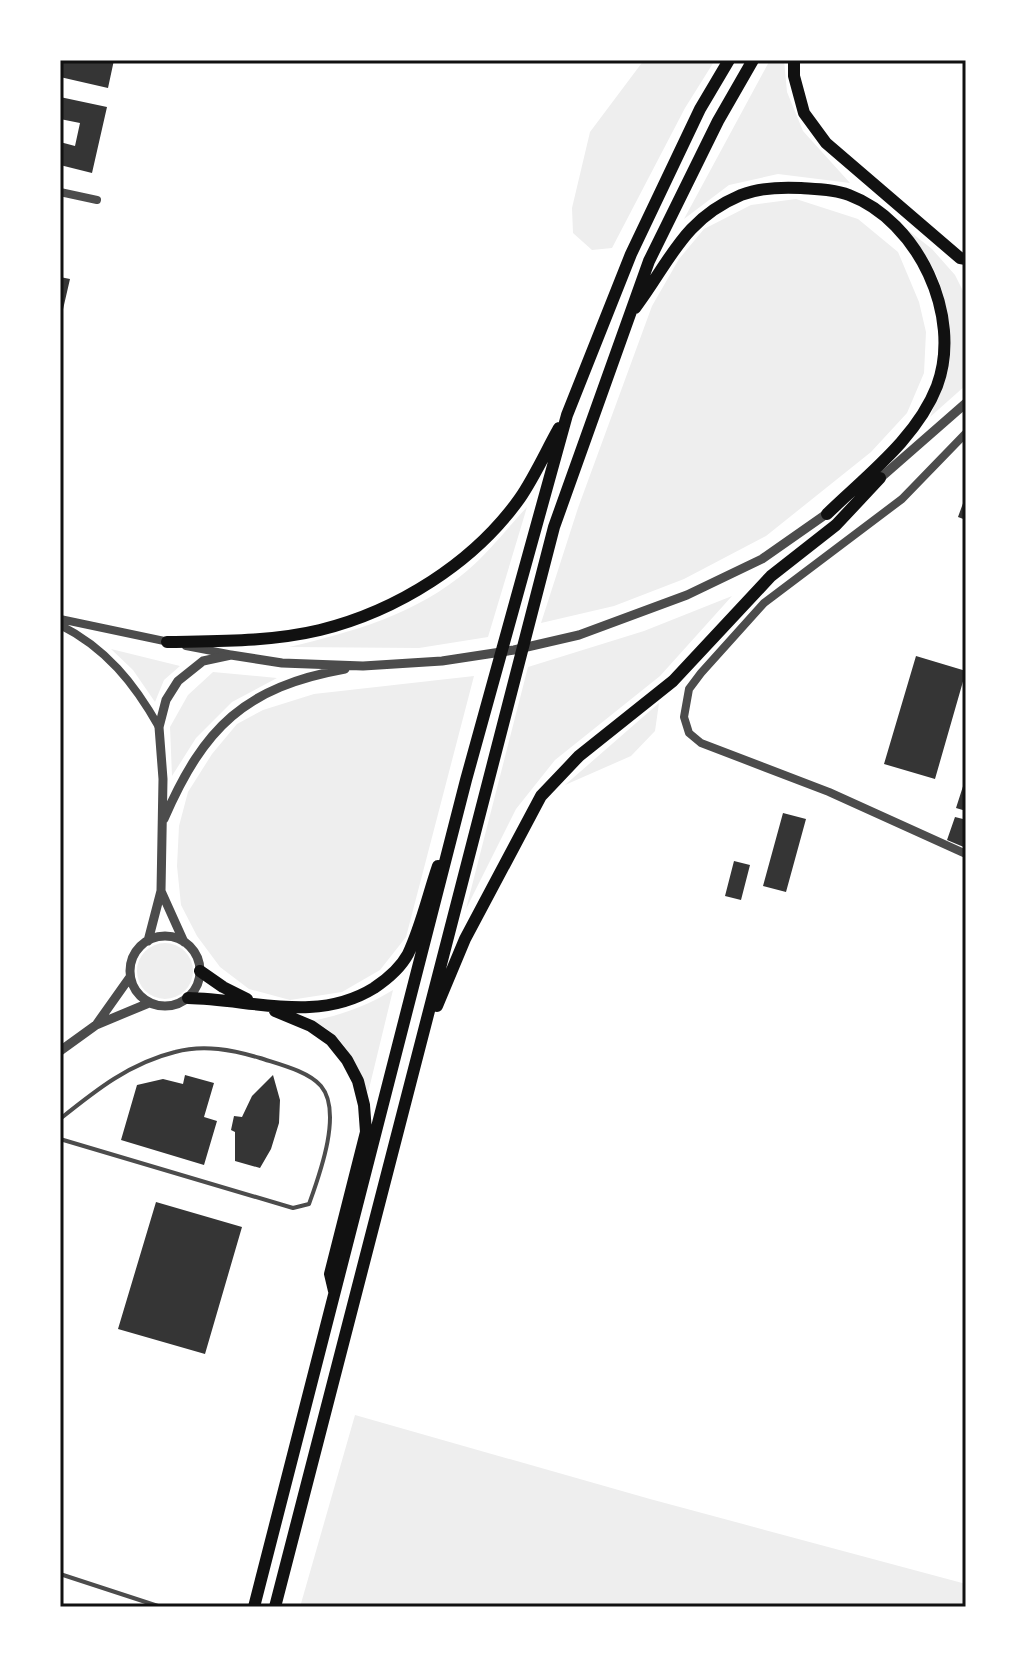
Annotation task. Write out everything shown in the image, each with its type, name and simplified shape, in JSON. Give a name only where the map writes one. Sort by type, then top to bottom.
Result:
[{"type":"highway","points":[[254,1607],[466,780],[567,415],[631,254],[700,109],[729,60]]},
{"type":"highway","points":[[275,1607],[554,527],[649,261],[718,121],[753,60]]},
{"type":"highway","points":[[794,60],[794,76],[804,113],[826,143],[964,262]]},
{"type":"highway","points":[[626,320],[677,243],[704,217],[742,195],[780,187],[819,189],[849,195],[895,226],[916,249],[935,286],[945,333],[938,384],[920,421],[827,514]]},
{"type":"highway","points":[[167,642],[278,637],[321,630],[412,593],[456,565],[491,533],[521,497],[567,415]]},
{"type":"highway","points":[[414,1065],[465,939],[541,796],[579,756],[673,681],[771,576],[836,525],[880,478]]},
{"type":"highway","points":[[188,998],[301,1009],[331,1006],[360,997],[385,981],[408,956],[466,780]]},
{"type":"highway","points":[[200,971],[257,1004],[311,1026],[331,1040],[358,1081],[366,1132],[330,1274],[335,1295]]},
{"type":"street","points":[[60,192],[97,200]]},
{"type":"street","points":[[163,822],[182,777],[199,749],[223,722],[249,703],[281,686],[316,674],[363,666],[474,657],[563,639],[687,595],[762,559],[880,478],[966,403]]},
{"type":"street","points":[[966,433],[902,499],[764,603],[701,673],[689,689],[684,705],[686,727],[701,743],[829,792],[966,854]]},
{"type":"street","points":[[60,619],[282,663],[363,666]]},
{"type":"street","points":[[60,625],[104,653],[127,678],[159,727]]},
{"type":"street","points":[[148,941],[161,891],[163,822],[159,727],[166,700],[178,681],[203,661],[231,655]]},
{"type":"street","points":[[60,1051],[96,1025],[149,1003],[169,1006],[188,998],[199,981],[198,959],[184,942],[161,891]]},
{"type":"street","points":[[149,1003],[133,987],[130,977],[133,956],[148,941],[166,936],[184,942]]},
{"type":"street","points":[[96,1025],[130,977]]},
{"type":"lane","points":[[60,1119],[113,1078],[164,1055],[202,1048],[235,1051],[308,1077],[320,1085],[326,1096],[331,1120],[309,1204],[293,1208],[60,1139]]},
{"type":"lane","points":[[60,1574],[161,1607]]},
{"type":"shaded area","points":[[644,60],[715,60],[685,108],[612,248],[592,250],[573,233],[572,208],[590,132]]},
{"type":"shaded area","points":[[770,60],[784,60],[787,92],[803,131],[850,183],[778,174],[729,185],[684,219]]},
{"type":"shaded area","points":[[796,199],[858,219],[898,252],[919,302],[926,332],[924,373],[907,413],[871,452],[766,536],[684,579],[614,606],[541,623],[578,508],[652,306],[679,259],[704,229],[751,205]]},
{"type":"shaded area","points":[[904,227],[932,249],[955,275],[966,297],[966,385],[930,417],[943,377],[947,315],[936,275]]},
{"type":"shaded area","points":[[527,507],[488,637],[419,648],[289,647],[360,628],[428,598],[476,563]]},
{"type":"shaded area","points":[[732,596],[660,676],[555,760],[516,809],[466,909],[528,667],[644,631]]},
{"type":"shaded area","points":[[111,649],[180,666],[164,680],[155,702],[133,670]]},
{"type":"shaded area","points":[[213,672],[277,678],[232,702],[196,738],[172,776],[170,727],[188,695]]},
{"type":"shaded area","points":[[474,676],[406,937],[380,970],[342,992],[290,1000],[249,989],[220,967],[197,936],[181,905],[177,866],[179,826],[188,792],[212,754],[237,724],[263,710],[314,694]]},
{"type":"shaded area","points":[[659,703],[655,731],[631,756],[565,785]]},
{"type":"shaded area","points":[[165,943],[185,951],[193,971],[185,991],[165,999],[145,991],[137,971],[145,951]]},
{"type":"shaded area","points":[[393,990],[368,1093],[353,1060],[340,1041],[311,1021],[354,1009]]},
{"type":"shaded area","points":[[355,1415],[966,1584],[966,1607],[300,1607]]},
{"type":"building","points":[[60,60],[114,60],[108,88],[60,77]]},
{"type":"building","points":[[60,97],[107,107],[92,173],[60,165],[60,142],[75,146],[80,123],[60,119]]},
{"type":"building","points":[[60,277],[70,279],[61,318],[60,318]]},
{"type":"building","points":[[966,495],[966,520],[958,517]]},
{"type":"building","points":[[916,656],[966,671],[935,779],[884,764]]},
{"type":"building","points":[[966,780],[966,811],[956,808]]},
{"type":"building","points":[[966,812],[966,848],[947,840],[955,817],[963,819]]},
{"type":"building","points":[[783,813],[806,819],[786,892],[763,886]]},
{"type":"building","points":[[734,861],[750,865],[741,900],[725,896]]},
{"type":"building","points":[[185,1075],[214,1083],[204,1117],[217,1121],[204,1165],[121,1140],[137,1085],[163,1079],[183,1084]]},
{"type":"building","points":[[273,1075],[280,1100],[279,1123],[271,1149],[260,1168],[235,1161],[235,1132],[231,1130],[234,1116],[242,1117],[252,1096]]},
{"type":"building","points":[[156,1202],[242,1227],[205,1354],[118,1329]]}]
